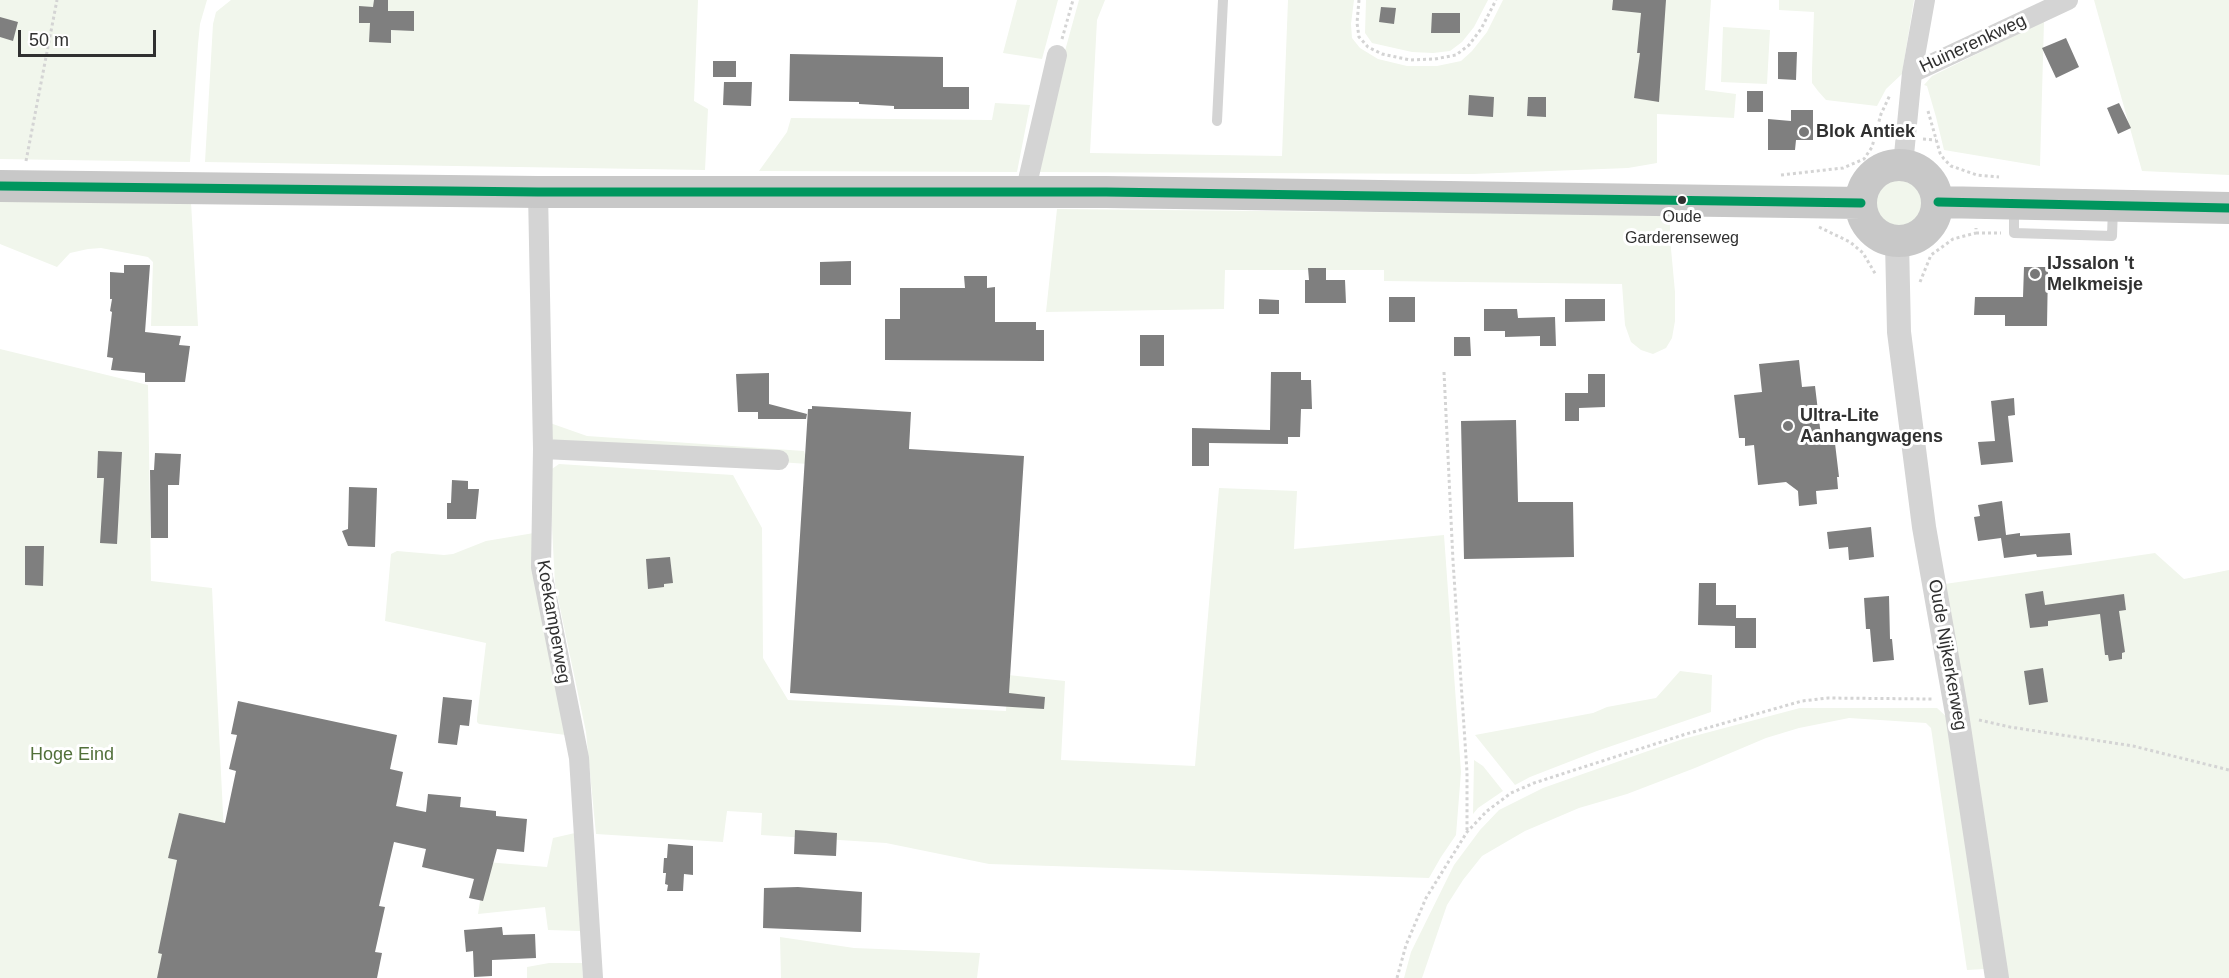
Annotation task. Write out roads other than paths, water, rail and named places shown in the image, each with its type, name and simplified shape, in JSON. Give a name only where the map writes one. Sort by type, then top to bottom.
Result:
[{"type":"main road","points":[[1903,165],[1912,167],[1927,177],[1933,184],[1938,202],[1937,211],[1929,228],[1915,238],[1897,242],[1881,237],[1869,226],[1861,203],[1863,190],[1869,179],[1890,166],[1903,165]]},
{"type":"main road","points":[[12,186],[538,192],[1028,192],[1861,203]]},
{"type":"main road","points":[[1938,202],[1977,188],[2014,218],[2113,206],[2229,208]]},
{"type":"street","points":[[1903,165],[1912,73],[1925,0]]},
{"type":"street","name":"Huinerenkweg","points":[[1912,73],[2067,0]]},
{"type":"street","points":[[1028,192],[1028,180],[1057,55]]},
{"type":"street","name":"Koekamperweg","points":[[538,192],[543,448],[541,567],[579,758],[593,978]]},
{"type":"street","name":"Oude Nijkerkerweg","points":[[1897,242],[1899,332],[1924,527],[1956,706],[1997,978]]},
{"type":"street","points":[[543,448],[779,460]]},
{"type":"lane","points":[[1217,121],[1223,0]]},
{"type":"place","name":"Blok Antiek","points":[[1804,132]]},
{"type":"place","name":"Oude Garderenseweg","points":[[1682,200]]},
{"type":"place","name":"IJssalon 't Melkmeisje","points":[[2035,274]]},
{"type":"place","name":"Ultra-Lite Aanhangwagens","points":[[1788,426]]},
{"type":"park label","name":"Hoge Eind","points":[[72,755]]}]
